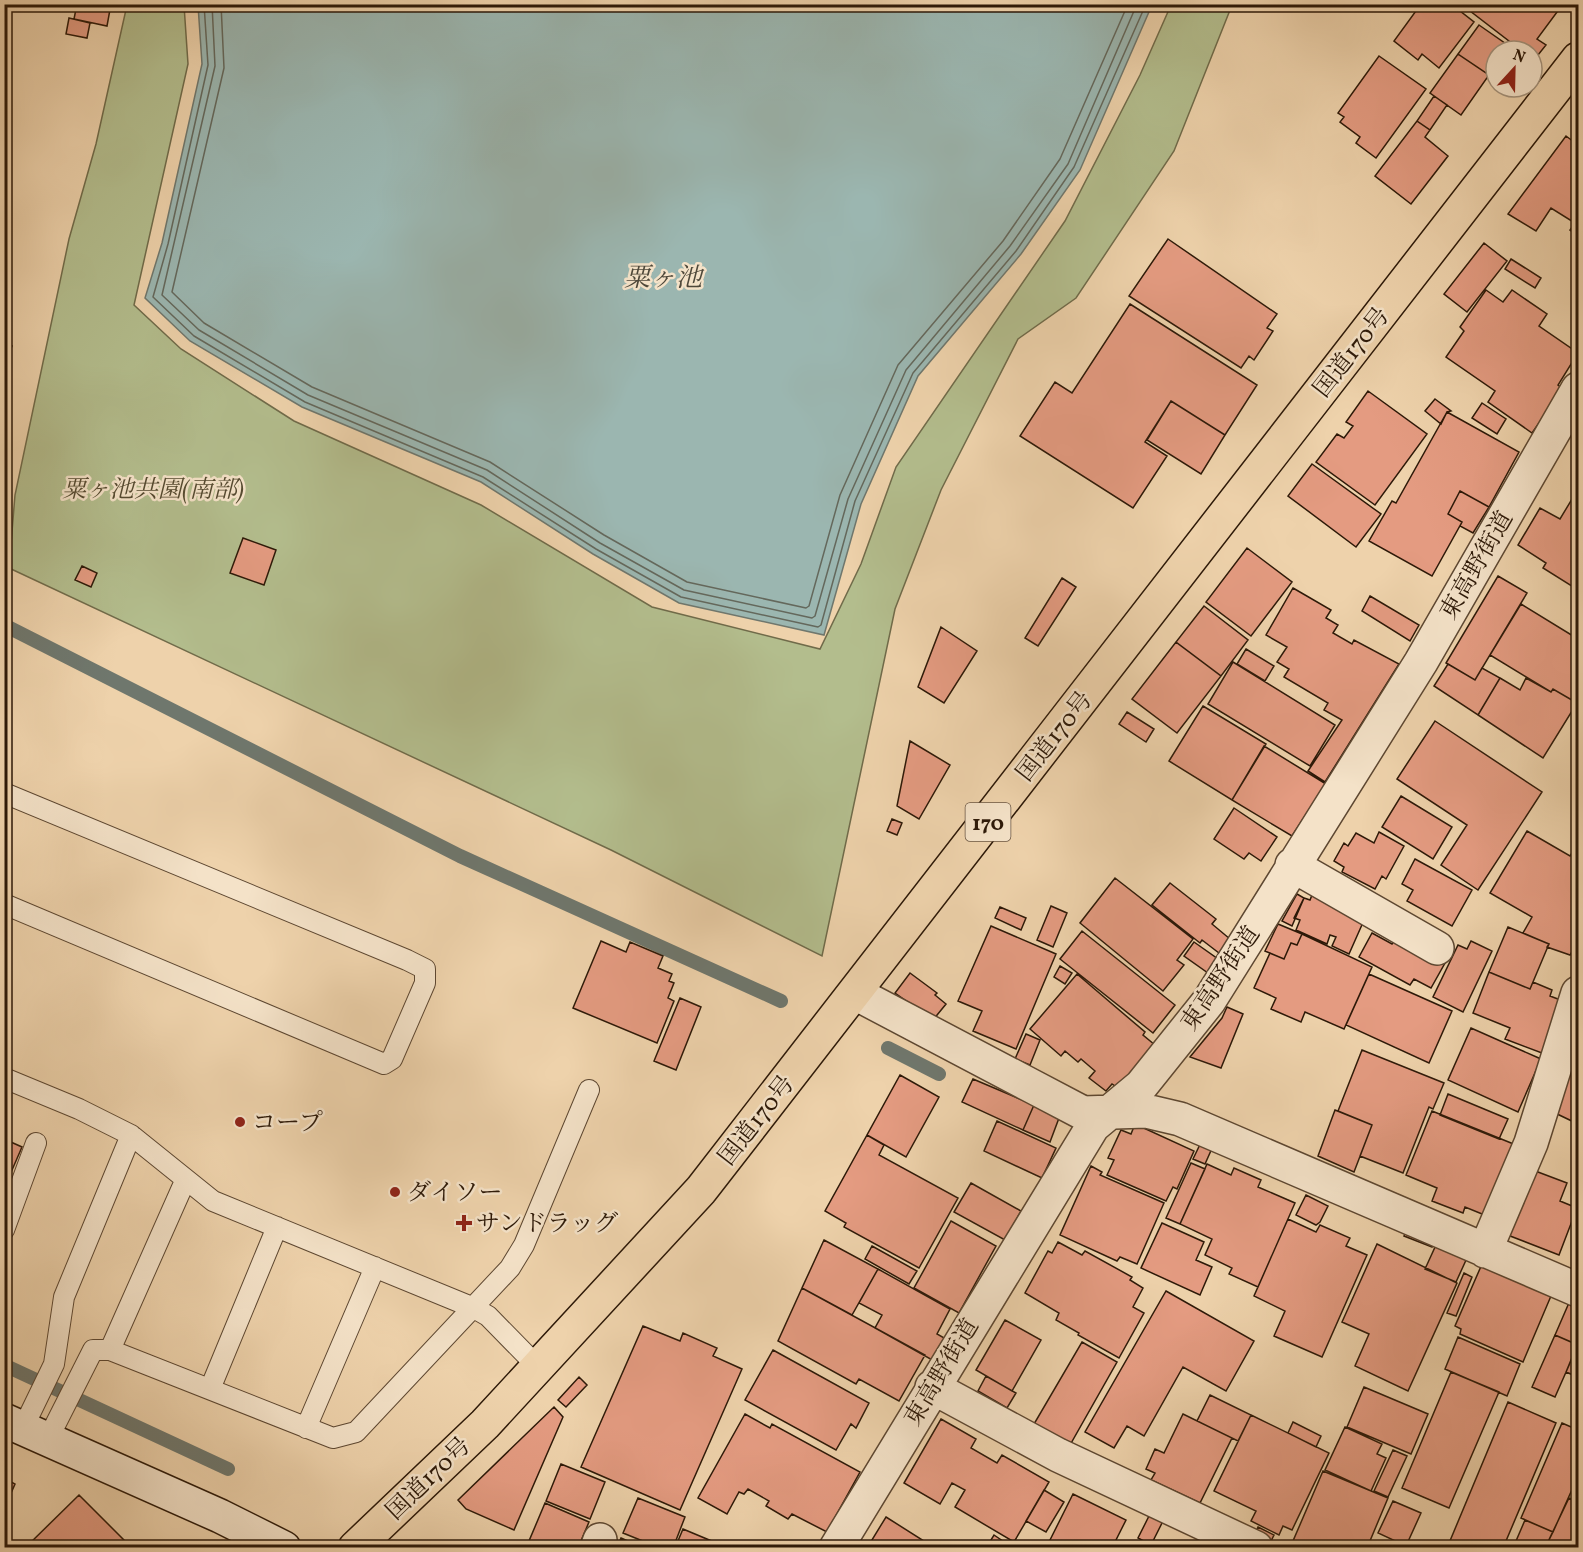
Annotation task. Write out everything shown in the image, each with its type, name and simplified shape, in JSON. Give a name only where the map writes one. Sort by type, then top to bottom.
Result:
[{"type":"highway","name":"国道170号","points":[[355,1548],[484,1424],[701,1190],[1578,59]]},
{"type":"street","name":"東高野街道","points":[[836,1548],[1093,1126],[1141,1086],[1209,1001],[1421,662],[1578,389]]},
{"type":"street","points":[[1292,866],[1437,948]]},
{"type":"street","points":[[855,993],[1083,1113],[1146,1112],[1180,1119],[1578,1290]]},
{"type":"street","points":[[1485,1251],[1532,1143],[1578,993]]},
{"type":"street","points":[[932,1387],[1058,1455],[1256,1548]]},
{"type":"street","points":[[25,1429],[220,1516],[284,1548]]},
{"type":"lane","points":[[4,792],[407,960],[425,969],[425,983],[392,1059],[384,1064],[4,904]]},
{"type":"lane","points":[[4,1078],[80,1109],[132,1135],[213,1201],[474,1308],[488,1316],[538,1368]]},
{"type":"lane","points":[[25,1429],[93,1350],[110,1350],[333,1438],[356,1432],[510,1268],[524,1245],[589,1090]]},
{"type":"lane","points":[[25,1429],[54,1364],[64,1297],[132,1135]]},
{"type":"lane","points":[[4,1230],[36,1143]]},
{"type":"lane","points":[[110,1350],[185,1180]]},
{"type":"lane","points":[[210,1389],[277,1227]]},
{"type":"lane","points":[[306,1428],[375,1267]]},
{"type":"green space","name":"粟ヶ池共園(南部)","points":[[127,5],[184,5],[188,64],[134,305],[181,349],[294,421],[481,505],[652,607],[820,649],[861,564],[896,467],[1065,221],[1140,75],[1171,5],[1232,5],[1174,151],[1076,298],[1018,339],[941,490],[895,609],[822,956],[611,850],[9,568],[15,495],[69,239],[96,144]]},
{"type":"water","name":"粟ヶ池","points":[[198,4],[1152,5],[1080,170],[1021,254],[918,376],[861,504],[824,635],[679,603],[593,554],[481,482],[302,407],[190,341],[145,298],[162,243],[202,64]]},
{"type":"building","points":[[77,4],[111,4],[107,26],[74,19]]},
{"type":"building","points":[[1421,4],[1451,4],[1474,22],[1439,68],[1422,54],[1418,60],[1394,41]]},
{"type":"building","points":[[1461,4],[1563,4],[1537,39],[1506,39]]},
{"type":"building","points":[[69,18],[90,23],[87,38],[66,34]]},
{"type":"building","points":[[1479,25],[1499,39],[1484,39],[1484,72],[1458,54]]},
{"type":"building","points":[[1458,54],[1484,72],[1484,82],[1461,115],[1430,93]]},
{"type":"building","points":[[1379,56],[1426,89],[1376,158],[1356,143],[1360,137],[1340,122],[1344,117],[1338,113]]},
{"type":"building","points":[[1434,96],[1447,105],[1430,130],[1417,121]]},
{"type":"building","points":[[1417,121],[1430,130],[1425,137],[1448,156],[1411,204],[1375,176]]},
{"type":"building","points":[[1566,136],[1578,145],[1578,236],[1570,230],[1575,223],[1551,208],[1536,231],[1508,214]]},
{"type":"building","points":[[1168,239],[1277,314],[1267,328],[1273,331],[1254,360],[1249,356],[1241,368],[1129,296]]},
{"type":"building","points":[[1484,243],[1507,261],[1467,312],[1444,294]]},
{"type":"building","points":[[1511,259],[1541,278],[1535,288],[1505,269]]},
{"type":"building","points":[[1486,290],[1503,302],[1512,290],[1547,314],[1539,326],[1578,353],[1558,385],[1563,389],[1532,433],[1488,402],[1495,391],[1446,357],[1464,331],[1460,327]]},
{"type":"building","points":[[1130,304],[1257,385],[1225,435],[1171,401],[1145,442],[1167,456],[1133,508],[1020,436],[1055,382],[1072,393]]},
{"type":"building","points":[[4,343],[12,346],[4,366]]},
{"type":"building","points":[[1368,391],[1427,434],[1375,505],[1316,462],[1337,434],[1344,438],[1353,426],[1346,422]]},
{"type":"building","points":[[1435,399],[1451,411],[1447,412],[1441,424],[1425,411]]},
{"type":"building","points":[[1171,401],[1225,435],[1201,474],[1147,440]]},
{"type":"building","points":[[1482,403],[1506,419],[1497,434],[1472,418]]},
{"type":"building","points":[[1447,412],[1519,452],[1489,507],[1460,491],[1448,514],[1462,522],[1432,576],[1369,541],[1392,501],[1396,503]]},
{"type":"building","points":[[1312,464],[1381,514],[1356,547],[1288,496]]},
{"type":"building","points":[[1460,491],[1489,507],[1473,533],[1460,526],[1462,522],[1448,514]]},
{"type":"building","points":[[1572,499],[1578,503],[1578,590],[1543,568],[1546,563],[1518,545],[1540,508],[1560,519]]},
{"type":"building","points":[[243,538],[276,550],[264,585],[230,573]]},
{"type":"building","points":[[1247,548],[1292,582],[1251,636],[1206,602]]},
{"type":"building","points":[[82,566],[97,573],[91,587],[75,580]]},
{"type":"building","points":[[1498,576],[1527,593],[1475,680],[1446,663]]},
{"type":"building","points":[[1062,578],[1076,587],[1038,646],[1025,638]]},
{"type":"building","points":[[1293,588],[1331,610],[1326,618],[1338,625],[1333,633],[1352,644],[1354,640],[1399,664],[1325,782],[1308,771],[1342,720],[1324,710],[1328,703],[1284,677],[1289,669],[1277,662],[1287,647],[1266,635]]},
{"type":"building","points":[[1370,596],[1419,625],[1410,641],[1362,611]]},
{"type":"building","points":[[1521,604],[1578,639],[1577,703],[1553,689],[1551,692],[1490,655]]},
{"type":"building","points":[[1204,606],[1248,640],[1221,676],[1176,642]]},
{"type":"building","points":[[941,627],[977,651],[944,703],[918,687]]},
{"type":"building","points":[[1176,642],[1221,676],[1177,733],[1132,699]]},
{"type":"building","points":[[1246,649],[1274,666],[1265,681],[1237,664]]},
{"type":"building","points":[[1233,662],[1335,725],[1310,766],[1208,704]]},
{"type":"building","points":[[1448,664],[1475,680],[1482,668],[1500,678],[1478,715],[1434,686]]},
{"type":"building","points":[[1500,678],[1520,690],[1526,678],[1551,692],[1553,689],[1577,703],[1543,758],[1478,715]]},
{"type":"building","points":[[1203,706],[1266,744],[1232,800],[1169,761]]},
{"type":"building","points":[[1127,712],[1154,729],[1146,742],[1119,724]]},
{"type":"building","points":[[1435,721],[1542,792],[1478,890],[1441,865],[1467,825],[1397,779]]},
{"type":"building","points":[[910,741],[950,765],[919,819],[897,806]]},
{"type":"building","points":[[1264,746],[1326,784],[1292,836],[1232,800]]},
{"type":"building","points":[[1401,796],[1452,827],[1433,859],[1382,827]]},
{"type":"building","points":[[1234,808],[1277,837],[1261,861],[1249,853],[1244,859],[1214,839]]},
{"type":"building","points":[[892,819],[902,823],[897,835],[887,831]]},
{"type":"building","points":[[1527,831],[1570,856],[1576,847],[1578,848],[1578,941],[1570,955],[1547,947],[1549,944],[1523,933],[1532,917],[1490,893]]},
{"type":"building","points":[[1379,832],[1404,846],[1386,879],[1382,876],[1375,889],[1342,872],[1344,867],[1334,861],[1344,843],[1348,846],[1356,833],[1374,843]]},
{"type":"building","points":[[1415,859],[1472,890],[1452,926],[1407,901],[1413,890],[1402,884]]},
{"type":"building","points":[[1115,878],[1193,939],[1177,960],[1184,965],[1163,991],[1080,923]]},
{"type":"building","points":[[1170,883],[1216,919],[1212,924],[1230,939],[1219,953],[1202,940],[1200,943],[1152,905]]},
{"type":"building","points":[[1297,894],[1304,898],[1292,926],[1282,921]]},
{"type":"building","points":[[1312,895],[1365,918],[1349,954],[1332,946],[1336,937],[1330,935],[1327,944],[1296,930],[1300,920],[1294,918],[1304,898],[1310,900]]},
{"type":"building","points":[[1051,906],[1067,913],[1053,947],[1037,940]]},
{"type":"building","points":[[1000,907],[1026,918],[1021,930],[995,918]]},
{"type":"building","points":[[1278,924],[1302,934],[1297,945],[1291,943],[1284,959],[1265,951]]},
{"type":"building","points":[[991,926],[1056,954],[1016,1049],[973,1031],[982,1011],[958,1001]]},
{"type":"building","points":[[1508,927],[1549,944],[1530,989],[1489,972]]},
{"type":"building","points":[[1082,931],[1175,1005],[1153,1033],[1060,959]]},
{"type":"building","points":[[1372,933],[1392,944],[1397,936],[1445,963],[1431,988],[1414,979],[1410,985],[1359,957]]},
{"type":"building","points":[[1302,934],[1372,967],[1344,1029],[1305,1012],[1301,1022],[1271,1009],[1276,998],[1254,988],[1270,953],[1284,959],[1291,943],[1297,945]]},
{"type":"building","points":[[601,941],[626,952],[630,942],[663,956],[658,968],[672,974],[669,981],[674,983],[668,998],[674,1001],[657,1043],[573,1008]]},
{"type":"building","points":[[1471,941],[1492,951],[1463,1012],[1433,997],[1458,945],[1467,949]]},
{"type":"building","points":[[1194,942],[1218,959],[1208,973],[1184,956]]},
{"type":"building","points":[[1060,966],[1072,973],[1065,984],[1054,977]]},
{"type":"building","points":[[1489,972],[1530,989],[1533,982],[1552,990],[1550,996],[1571,1004],[1550,1056],[1505,1039],[1510,1028],[1473,1013]]},
{"type":"building","points":[[910,973],[937,993],[935,995],[946,1004],[933,1020],[895,993]]},
{"type":"building","points":[[1077,974],[1145,1032],[1143,1035],[1155,1045],[1118,1088],[1112,1084],[1106,1091],[1089,1078],[1095,1071],[1081,1059],[1078,1062],[1065,1051],[1061,1056],[1030,1029]]},
{"type":"building","points":[[1369,974],[1452,1011],[1429,1063],[1346,1025]]},
{"type":"building","points":[[680,998],[701,1007],[676,1070],[654,1061]]},
{"type":"building","points":[[1227,1007],[1243,1014],[1221,1068],[1190,1057],[1222,1018]]},
{"type":"building","points":[[1471,1028],[1541,1059],[1518,1112],[1448,1080]]},
{"type":"building","points":[[1026,1034],[1040,1040],[1030,1065],[1015,1059]]},
{"type":"building","points":[[1578,1047],[1578,1124],[1553,1112]]},
{"type":"building","points":[[1362,1050],[1444,1083],[1433,1109],[1429,1107],[1403,1173],[1360,1156],[1372,1125],[1338,1111]]},
{"type":"building","points":[[900,1075],[939,1097],[906,1157],[867,1135]]},
{"type":"building","points":[[973,1079],[1034,1105],[1023,1130],[962,1102]]},
{"type":"building","points":[[1448,1094],[1508,1119],[1499,1139],[1440,1115]]},
{"type":"building","points":[[1034,1105],[1059,1118],[1050,1142],[1023,1130]]},
{"type":"building","points":[[1335,1110],[1372,1125],[1354,1172],[1318,1156]]},
{"type":"building","points":[[1432,1111],[1516,1145],[1487,1216],[1465,1207],[1463,1213],[1432,1201],[1437,1188],[1406,1175]]},
{"type":"building","points":[[997,1121],[1056,1148],[1042,1178],[984,1151]]},
{"type":"building","points":[[1135,1124],[1194,1151],[1177,1189],[1173,1187],[1166,1201],[1107,1175],[1114,1160],[1108,1158],[1121,1130],[1131,1134]]},
{"type":"building","points":[[1206,1132],[1217,1137],[1205,1164],[1193,1159]]},
{"type":"building","points":[[867,1135],[884,1145],[879,1155],[958,1198],[919,1268],[844,1227],[846,1223],[825,1211]]},
{"type":"building","points":[[4,1139],[22,1147],[9,1177],[4,1176]]},
{"type":"building","points":[[1191,1163],[1205,1169],[1180,1224],[1166,1218]]},
{"type":"building","points":[[1207,1164],[1231,1175],[1234,1168],[1261,1180],[1258,1187],[1295,1203],[1258,1287],[1229,1274],[1232,1268],[1205,1255],[1212,1239],[1180,1224]]},
{"type":"building","points":[[1091,1166],[1102,1172],[1100,1175],[1164,1203],[1137,1264],[1120,1257],[1117,1261],[1060,1235]]},
{"type":"building","points":[[1530,1169],[1567,1183],[1560,1201],[1577,1208],[1559,1255],[1505,1234]]},
{"type":"building","points":[[971,1183],[1021,1211],[1005,1240],[954,1212]]},
{"type":"building","points":[[1306,1195],[1328,1206],[1316,1225],[1296,1215]]},
{"type":"building","points":[[1288,1219],[1316,1232],[1320,1225],[1350,1238],[1346,1246],[1367,1255],[1322,1357],[1274,1336],[1285,1311],[1254,1296]]},
{"type":"building","points":[[951,1221],[996,1246],[959,1313],[914,1288]]},
{"type":"building","points":[[1162,1223],[1204,1242],[1196,1260],[1212,1267],[1200,1295],[1141,1268]]},
{"type":"building","points":[[1408,1226],[1436,1237],[1432,1247],[1404,1236]]},
{"type":"building","points":[[824,1240],[878,1269],[852,1315],[802,1288]]},
{"type":"building","points":[[1058,1242],[1082,1255],[1085,1251],[1132,1277],[1130,1280],[1143,1288],[1133,1307],[1144,1313],[1119,1358],[1056,1320],[1059,1313],[1025,1293],[1048,1251],[1052,1253]]},
{"type":"building","points":[[1377,1244],[1457,1283],[1408,1391],[1355,1366],[1369,1334],[1342,1322]]},
{"type":"building","points":[[1436,1245],[1467,1258],[1456,1282],[1425,1269]]},
{"type":"building","points":[[872,1246],[917,1271],[909,1284],[865,1259]]},
{"type":"building","points":[[1482,1264],[1551,1296],[1523,1362],[1460,1334],[1461,1329],[1455,1326]]},
{"type":"building","points":[[878,1269],[950,1309],[937,1334],[946,1339],[934,1361],[875,1328],[882,1315],[859,1303]]},
{"type":"building","points":[[1464,1273],[1472,1277],[1456,1316],[1447,1313]]},
{"type":"building","points":[[802,1288],[925,1355],[899,1401],[859,1379],[856,1384],[778,1341]]},
{"type":"building","points":[[1575,1289],[1578,1290],[1578,1345],[1555,1335]]},
{"type":"building","points":[[1166,1291],[1254,1341],[1226,1391],[1183,1367],[1144,1436],[1127,1426],[1114,1448],[1085,1432]]},
{"type":"building","points":[[1005,1320],[1041,1340],[1012,1391],[976,1370]]},
{"type":"building","points":[[643,1326],[680,1341],[683,1333],[717,1348],[713,1356],[742,1369],[680,1510],[581,1467]]},
{"type":"building","points":[[1555,1335],[1578,1345],[1555,1397],[1532,1387]]},
{"type":"building","points":[[1458,1337],[1520,1364],[1507,1396],[1445,1369]]},
{"type":"building","points":[[1082,1342],[1117,1362],[1070,1445],[1034,1424]]},
{"type":"building","points":[[1578,1343],[1578,1377],[1566,1372]]},
{"type":"building","points":[[773,1350],[869,1403],[856,1428],[851,1424],[836,1450],[745,1400]]},
{"type":"building","points":[[1451,1372],[1499,1392],[1449,1508],[1402,1488]]},
{"type":"building","points":[[986,1376],[1016,1393],[1007,1408],[978,1391]]},
{"type":"building","points":[[579,1377],[587,1385],[566,1407],[558,1400]]},
{"type":"building","points":[[1364,1387],[1428,1414],[1411,1454],[1347,1427]]},
{"type":"building","points":[[1210,1395],[1251,1415],[1238,1441],[1197,1421]]},
{"type":"building","points":[[1508,1402],[1556,1423],[1503,1548],[1447,1548]]},
{"type":"building","points":[[554,1407],[563,1417],[514,1530],[466,1509],[458,1500]]},
{"type":"building","points":[[745,1414],[770,1428],[772,1424],[860,1472],[827,1532],[792,1514],[788,1519],[766,1506],[769,1501],[748,1489],[744,1494],[739,1492],[727,1514],[698,1498]]},
{"type":"building","points":[[1183,1414],[1232,1438],[1200,1503],[1151,1480],[1155,1473],[1146,1469],[1155,1449],[1164,1453]]},
{"type":"building","points":[[1251,1415],[1329,1453],[1292,1530],[1283,1526],[1279,1535],[1251,1521],[1256,1511],[1214,1491]]},
{"type":"building","points":[[941,1419],[976,1439],[971,1448],[997,1463],[1002,1455],[1049,1482],[1014,1542],[955,1507],[965,1490],[952,1483],[940,1504],[904,1483]]},
{"type":"building","points":[[1293,1422],[1321,1436],[1316,1447],[1288,1433]]},
{"type":"building","points":[[1562,1423],[1578,1430],[1578,1484],[1575,1483],[1553,1532],[1521,1518]]},
{"type":"building","points":[[1345,1427],[1382,1444],[1377,1454],[1386,1458],[1371,1491],[1325,1470]]},
{"type":"building","points":[[1393,1450],[1407,1456],[1388,1497],[1374,1491]]},
{"type":"building","points":[[561,1464],[605,1482],[590,1519],[546,1501]]},
{"type":"building","points":[[1323,1471],[1388,1498],[1367,1548],[1308,1548],[1293,1541]]},
{"type":"building","points":[[4,1478],[15,1484],[4,1509]]},
{"type":"building","points":[[1044,1490],[1064,1502],[1046,1532],[1026,1521]]},
{"type":"building","points":[[1073,1494],[1126,1520],[1115,1542],[1126,1548],[1046,1548]]},
{"type":"building","points":[[79,1495],[130,1546],[128,1548],[25,1548]]},
{"type":"building","points":[[638,1498],[685,1517],[673,1548],[660,1548],[623,1533]]},
{"type":"building","points":[[1569,1498],[1578,1503],[1578,1548],[1545,1548]]},
{"type":"building","points":[[1393,1501],[1421,1513],[1406,1546],[1378,1533]]},
{"type":"building","points":[[545,1503],[589,1522],[578,1548],[544,1548],[529,1541]]},
{"type":"building","points":[[1150,1514],[1163,1521],[1151,1545],[1138,1538]]},
{"type":"building","points":[[886,1517],[935,1548],[867,1548]]},
{"type":"building","points":[[1525,1520],[1553,1532],[1545,1548],[1513,1548]]},
{"type":"building","points":[[1258,1527],[1274,1535],[1271,1541],[1255,1534]]},
{"type":"building","points":[[683,1529],[714,1542],[711,1548],[675,1548]]},
{"type":"building","points":[[994,1535],[1013,1548],[986,1548]]},
{"type":"building","points":[[621,1538],[644,1548],[617,1548]]},
{"type":"waterway","points":[[4,625],[460,856],[781,1001]]},
{"type":"waterway","points":[[888,1048],[939,1074]]},
{"type":"waterway","points":[[4,1365],[228,1469]]},
{"type":"place","name":"コープ","points":[[240,1122]]},
{"type":"place","name":"ダイソー","points":[[395,1192]]},
{"type":"place","name":"サンドラッグ","points":[[464,1223]]}]
